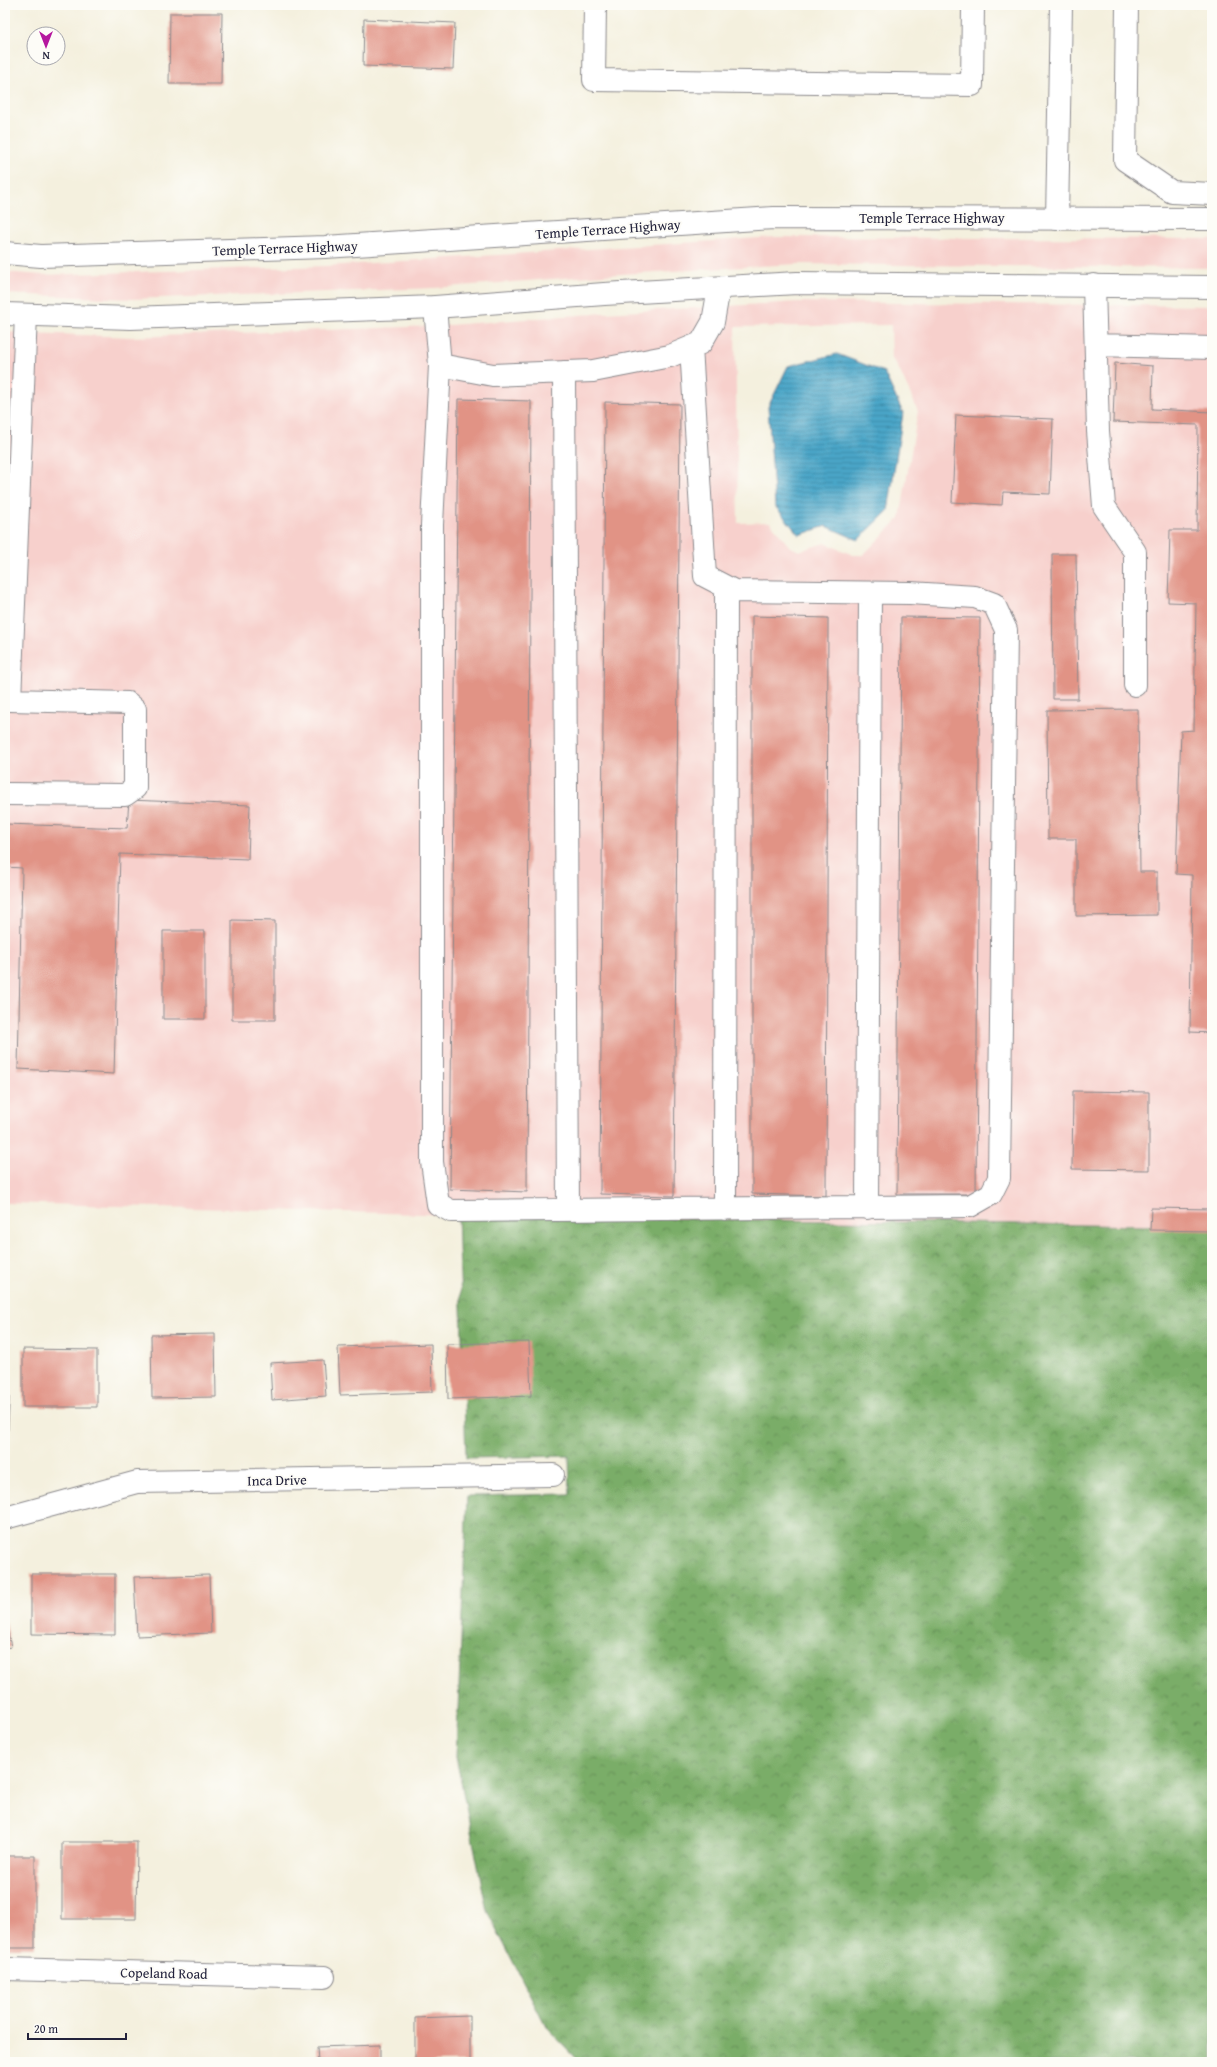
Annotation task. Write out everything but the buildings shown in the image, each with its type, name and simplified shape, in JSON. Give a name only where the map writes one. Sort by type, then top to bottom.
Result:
[{"type":"main road","points":[[595,5],[594,80],[972,85],[973,5]]},
{"type":"main road","points":[[1057,219],[1060,5]]},
{"type":"main road","points":[[1126,5],[1125,160],[1172,192],[1212,194]]},
{"type":"main road","name":"Temple Terrace Highway","points":[[5,253],[41,256],[325,247],[774,218],[1212,219]]},
{"type":"main road","points":[[5,314],[131,318],[436,307],[604,294],[798,283],[1212,287]]},
{"type":"main road","points":[[1094,285],[1098,431],[1104,506],[1135,552],[1135,685]]},
{"type":"main road","points":[[440,365],[493,375],[593,371],[670,356],[701,343],[713,322],[718,288]]},
{"type":"main road","points":[[436,307],[440,365],[432,525],[432,1162],[438,1204],[451,1211],[970,1206],[991,1194],[999,1178],[1006,630],[994,604],[975,597],[910,593],[734,591],[705,576],[691,347]]},
{"type":"main road","points":[[5,794],[124,795],[135,788],[135,709],[128,703],[8,700],[9,602],[26,315]]},
{"type":"main road","points":[[1096,344],[1212,348]]},
{"type":"main road","points":[[564,372],[568,1210]]},
{"type":"main road","points":[[725,1209],[726,587]]},
{"type":"main road","points":[[867,1208],[870,593]]},
{"type":"main road","name":"Inca Drive","points":[[5,1518],[137,1482],[553,1475]]},
{"type":"main road","name":"Copeland Road","points":[[5,1969],[324,1977]]},
{"type":"shaded area","points":[[775,237],[1212,239],[1212,268],[797,264],[603,275],[435,288],[131,299],[5,294],[5,272],[42,275],[326,266]]},
{"type":"shaded area","points":[[798,302],[1212,306],[1212,1227],[458,1215],[5,1203],[5,332],[131,337],[436,326],[605,313]],"holes":[[[891,325],[892,359],[897,365],[918,411],[900,518],[863,555],[853,555],[825,543],[799,551],[789,546],[770,522],[738,523],[735,327]]]},
{"type":"green space","points":[[458,1215],[1212,1227],[1212,2062],[580,2062],[547,2028],[487,1911],[456,1757],[467,1496],[570,1494],[569,1456],[466,1458]]},
{"type":"water","points":[[837,354],[884,372],[903,413],[888,511],[858,540],[826,526],[799,535],[775,506],[768,407],[788,366]]}]
